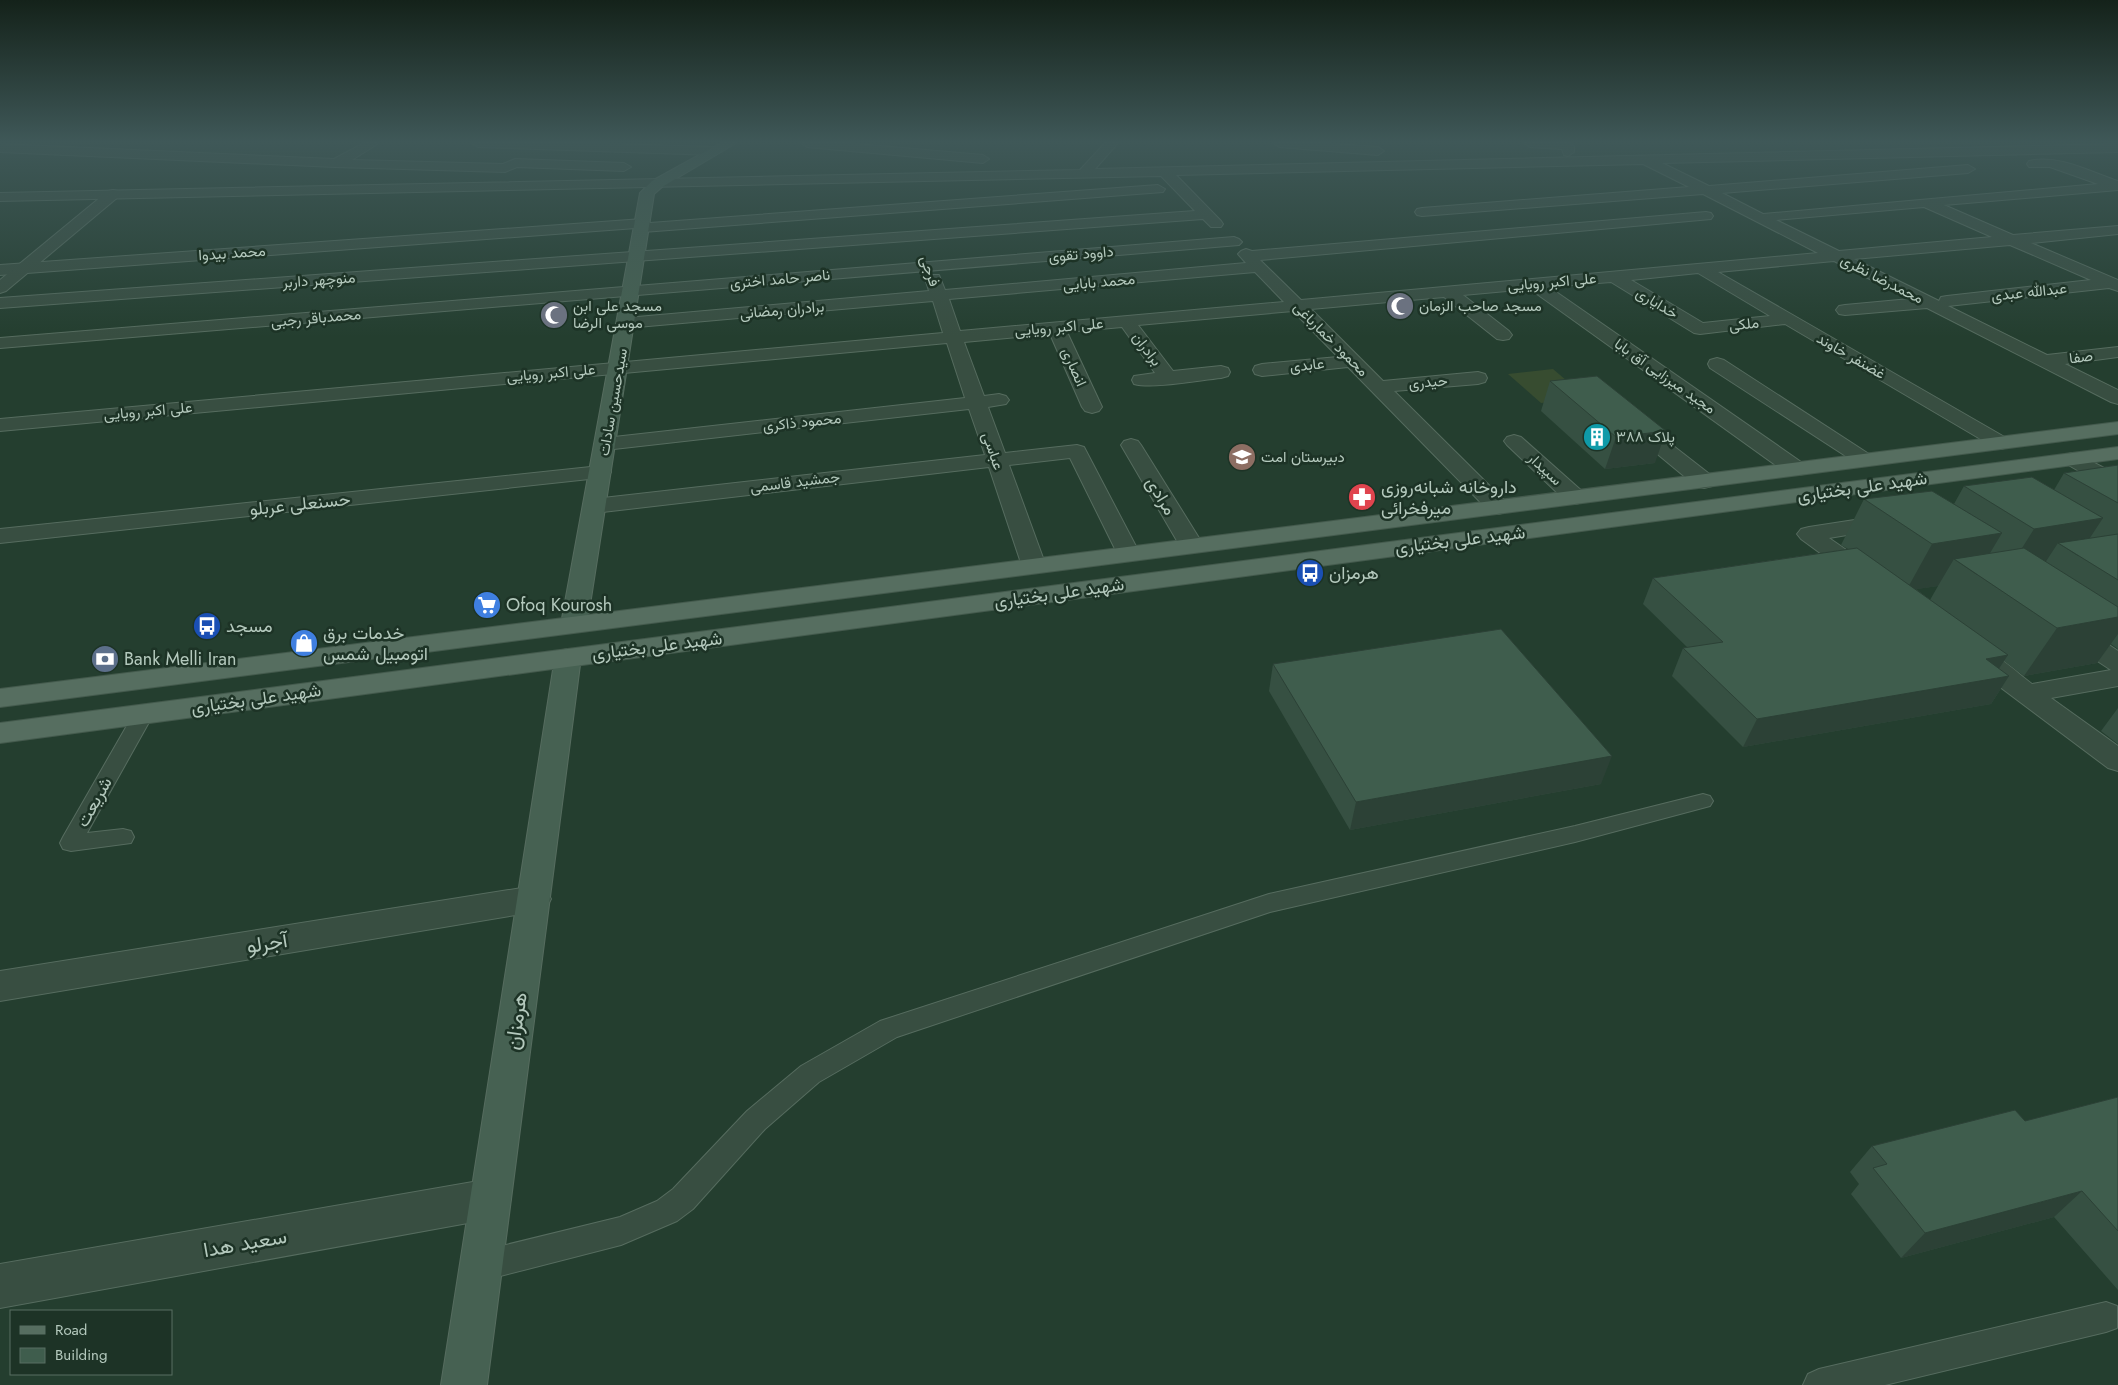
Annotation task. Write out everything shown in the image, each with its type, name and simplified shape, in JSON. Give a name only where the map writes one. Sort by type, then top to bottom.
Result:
[{"type":"main road","name":"سیدحسین سادات","points":[[571,641],[645,208]]},
{"type":"main road","name":"شهید علی بختیاری","points":[[0,733],[143,715],[571,641],[729,605],[2118,428]]},
{"type":"main road","name":"شهید علی بختیاری","points":[[0,698],[571,641],[728,637],[2118,453]]},
{"type":"main road","points":[[1498,507],[1522,532]]},
{"type":"main road","points":[[728,637],[729,605]]},
{"type":"main road","name":"هرمزان","points":[[464,1385],[571,641]]},
{"type":"street","points":[[0,288],[97,208]]},
{"type":"street","name":"فرجی","points":[[908,208],[953,337]]},
{"type":"street","name":"محمد بیدوا","points":[[0,270],[913,208]]},
{"type":"street","name":"محمود خمارباغی","points":[[1200,208],[1498,507]]},
{"type":"street","points":[[1422,212],[1479,208]]},
{"type":"street","name":"محمدرضا نظری","points":[[1742,208],[2118,398]]},
{"type":"street","points":[[1769,216],[1869,208]]},
{"type":"street","points":[[1936,208],[2114,284]]},
{"type":"street","name":"منوچهر داربر","points":[[0,303],[1206,214]]},
{"type":"street","name":"محمد بابایی","points":[[939,296],[1253,261],[1706,216]]},
{"type":"street","name":"علی اکبر رویایی","points":[[0,425],[2118,230]]},
{"type":"street","name":"داوود تقوی","points":[[929,266],[1234,242]]},
{"type":"street","name":"ناصر حامد اختری","points":[[631,292],[929,266]]},
{"type":"street","name":"غضنفر خاوند","points":[[1702,269],[2001,443]]},
{"type":"street","name":"خدایاری","points":[[1615,277],[1700,329]]},
{"type":"street","name":"مجید میرزایی آق بابا","points":[[1534,284],[1796,469]]},
{"type":"street","name":"عبدالله عبدی","points":[[1947,300],[2114,284]]},
{"type":"street","name":"محمدباقر رجبی","points":[[0,343],[631,292]]},
{"type":"street","points":[[1448,292],[1510,334],[1481,336]]},
{"type":"street","name":"برادران رمضانی","points":[[626,323],[939,296]]},
{"type":"street","points":[[1846,310],[1928,303]]},
{"type":"street","name":"ملکی","points":[[1700,329],[1788,319]]},
{"type":"street","name":"برادران","points":[[1126,321],[1168,378]]},
{"type":"street","name":"انصاری","points":[[1056,327],[1092,407]]},
{"type":"street","name":"عباسی","points":[[953,337],[1034,566]]},
{"type":"street","name":"صفا","points":[[2044,361],[2118,352]]},
{"type":"street","name":"عابدی","points":[[1262,370],[1352,360]]},
{"type":"street","points":[[1717,364],[1865,460]]},
{"type":"street","name":"برادران","points":[[1141,380],[1221,372]]},
{"type":"street","name":"حیدری","points":[[1378,387],[1478,378]]},
{"type":"street","name":"محمود ذاکری","points":[[605,444],[999,400]]},
{"type":"street","points":[[1621,414],[1704,481]]},
{"type":"street","name":"سپیدار","points":[[1514,441],[1575,497]]},
{"type":"street","name":"مرادی","points":[[1131,446],[1192,546]]},
{"type":"street","name":"جمشید قاسمی","points":[[594,506],[1077,451],[1128,554]]},
{"type":"street","points":[[2072,459],[2118,484]]},
{"type":"street","name":"حسنعلی عربلو","points":[[0,536],[600,472]]},
{"type":"street","points":[[1879,584],[1809,534],[1909,521]]},
{"type":"street","points":[[2055,622],[2118,663]]},
{"type":"street","points":[[1957,642],[2118,761]]},
{"type":"street","points":[[2028,694],[2118,677]]},
{"type":"street","name":"آجرلو","points":[[0,986],[534,899]]},
{"type":"street","name":"سعید هدا","points":[[0,1286],[490,1199]]},
{"type":"lane","name":"شریعت","points":[[123,838],[71,843],[143,715]]},
{"type":"lane","points":[[481,1266],[621,1231],[667,1211],[683,1199],[756,1120],[810,1074],[888,1029],[1269,902],[1565,836],[1703,801]]},
{"type":"lane","points":[[1819,1385],[2106,1317]]},
{"type":"green space","points":[[1553,369],[1587,398],[1541,403],[1508,374]]},
{"type":"building","points":[[1597,376],[1666,431],[1616,437],[1550,381]]},
{"type":"building","points":[[2118,465],[2118,503],[2064,473]]},
{"type":"building","points":[[2032,477],[2103,518],[2034,529],[1964,486]]},
{"type":"building","points":[[1932,491],[2002,533],[1932,544],[1864,499]]},
{"type":"building","points":[[2118,534],[2118,580],[2058,543]]},
{"type":"building","points":[[1857,548],[2008,655],[1986,659],[2009,676],[1757,719],[1683,648],[1723,642],[1653,578]]},
{"type":"building","points":[[2024,548],[2118,607],[2118,617],[2057,628],[1954,559]]},
{"type":"building","points":[[1501,629],[1612,756],[1356,802],[1273,664]]},
{"type":"building","points":[[2118,1097],[2118,1231],[2082,1191],[1925,1233],[1873,1168],[1887,1164],[1872,1146],[2015,1110],[2025,1121]]},
{"type":"place","name":"مسجد صاحب الزمان","points":[[1400,306]]},
{"type":"place","name":"مسجد علی ابن موسی الرضا","points":[[554,315]]},
{"type":"place","name":"پلاک ۳۸۸","points":[[1597,437]]},
{"type":"place","name":"دبیرستان امت","points":[[1242,457]]},
{"type":"place","name":"داروخانه شبانه‌روزی میرفخرائی","points":[[1362,497]]},
{"type":"place","name":"هرمزان","points":[[1310,573]]},
{"type":"place","name":"Ofoq Kourosh","points":[[487,605]]},
{"type":"place","name":"مسجد","points":[[207,626]]},
{"type":"place","name":"خدمات برق اتومبیل شمس","points":[[304,643]]},
{"type":"place","name":"Bank Melli Iran","points":[[105,659]]}]
